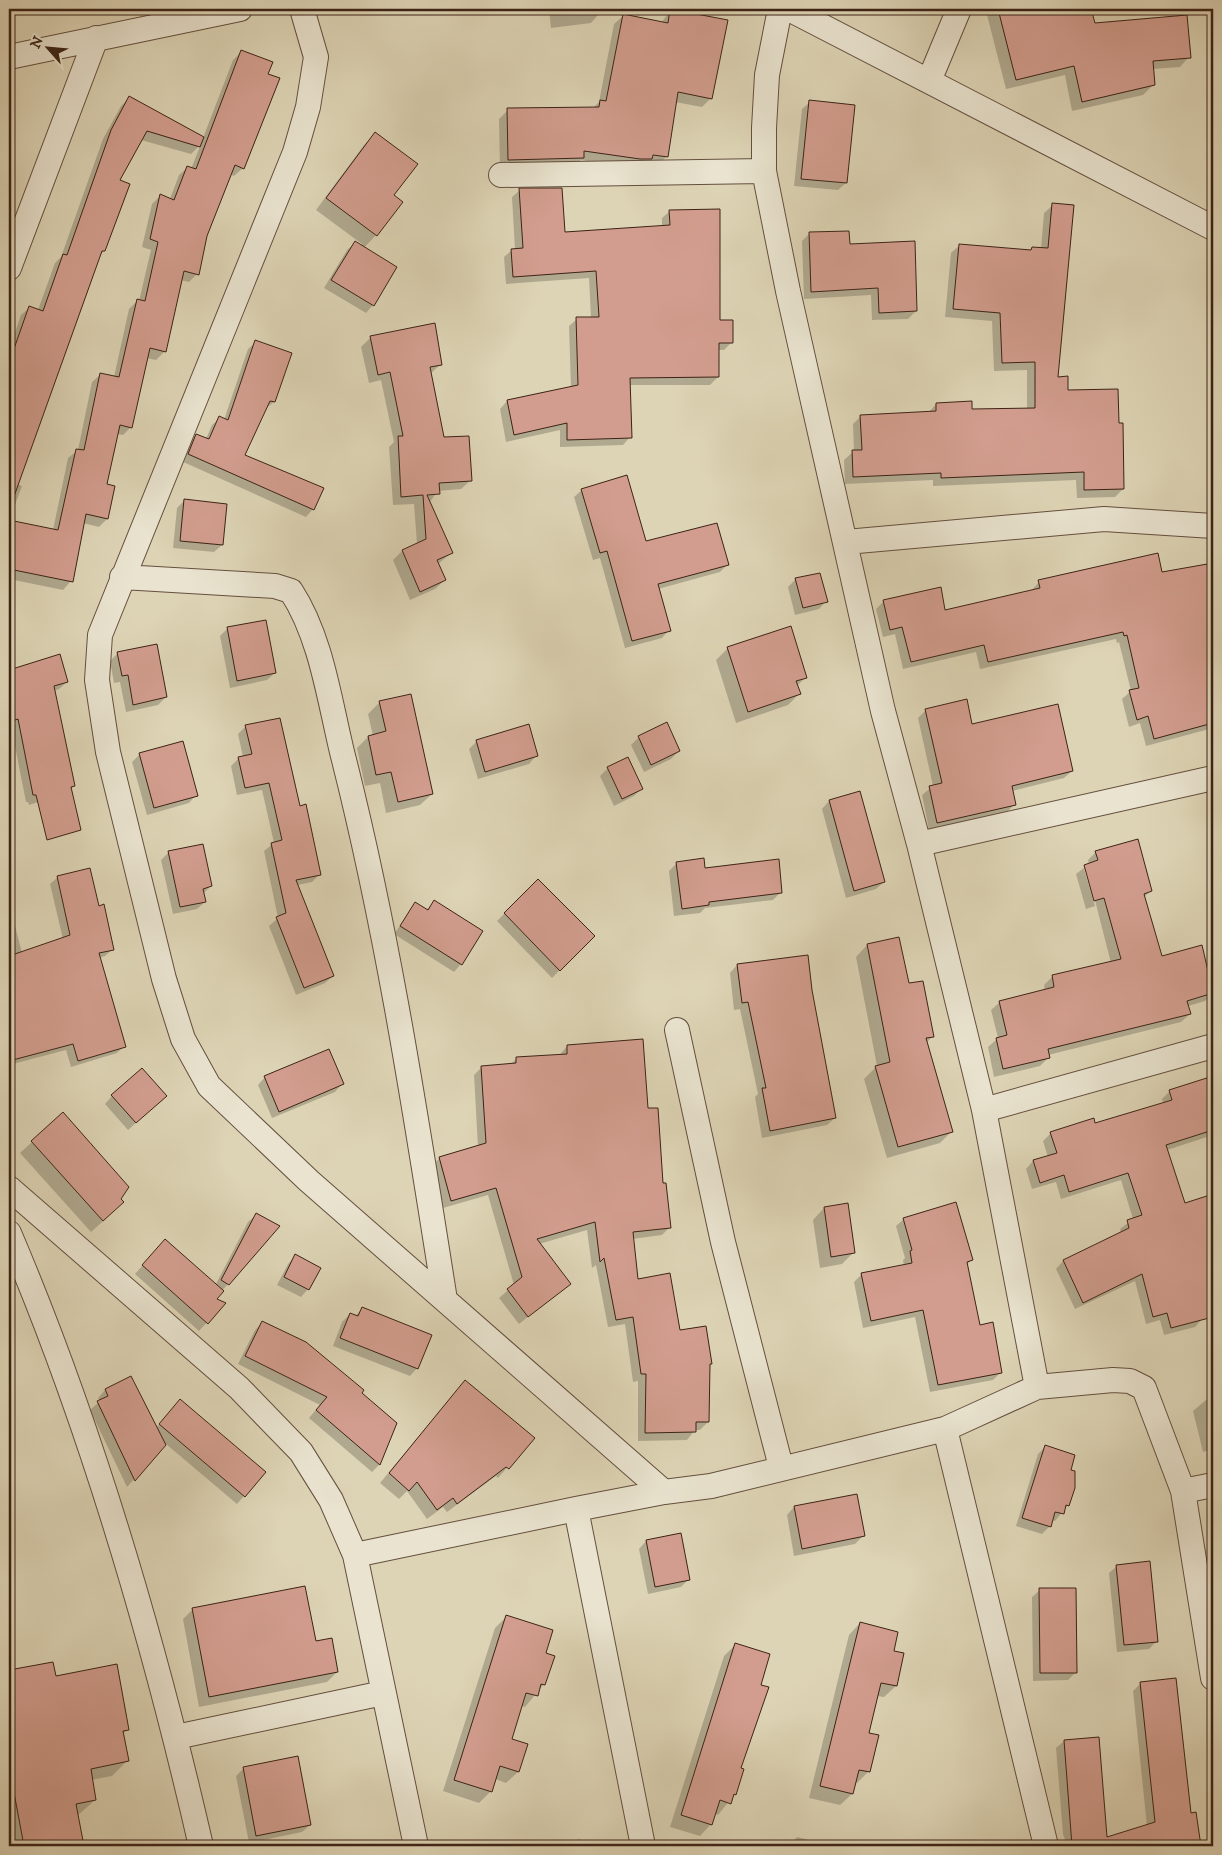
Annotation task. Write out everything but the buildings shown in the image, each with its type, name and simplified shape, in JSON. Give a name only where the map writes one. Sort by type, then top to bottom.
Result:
[{"type":"street","points":[[9,57],[240,9]]},
{"type":"street","points":[[302,9],[316,57],[308,107],[295,152],[100,635],[98,680],[108,752],[164,979],[183,1039],[210,1086],[310,1182],[664,1492]]},
{"type":"street","points":[[780,9],[767,75],[764,171],[790,300],[883,711],[919,844],[984,1110],[1037,1387]]},
{"type":"street","points":[[789,9],[1213,228]]},
{"type":"street","points":[[929,81],[959,9]]},
{"type":"street","points":[[9,268],[96,38]]},
{"type":"street","points":[[500,175],[764,171]]},
{"type":"street","points":[[846,542],[1104,519],[1213,526]]},
{"type":"street","points":[[122,578],[275,586],[291,591],[304,611],[316,649],[358,813],[405,1048],[445,1300]]},
{"type":"street","points":[[919,844],[1213,778]]},
{"type":"street","points":[[678,1030],[723,1242],[781,1467]]},
{"type":"street","points":[[984,1110],[1213,1046]]},
{"type":"street","points":[[9,1188],[239,1388],[301,1452],[331,1500],[355,1555],[416,1846]]},
{"type":"street","points":[[9,1233],[52,1340],[105,1488],[176,1737],[202,1846]]},
{"type":"street","points":[[355,1555],[576,1509],[664,1492],[711,1486],[781,1467],[945,1429],[1037,1387],[1114,1380],[1130,1381],[1144,1388],[1182,1491],[1213,1678]]},
{"type":"street","points":[[945,1429],[1046,1846]]},
{"type":"street","points":[[1182,1491],[1213,1484]]},
{"type":"street","points":[[576,1509],[643,1846]]},
{"type":"street","points":[[176,1737],[383,1694]]}]
